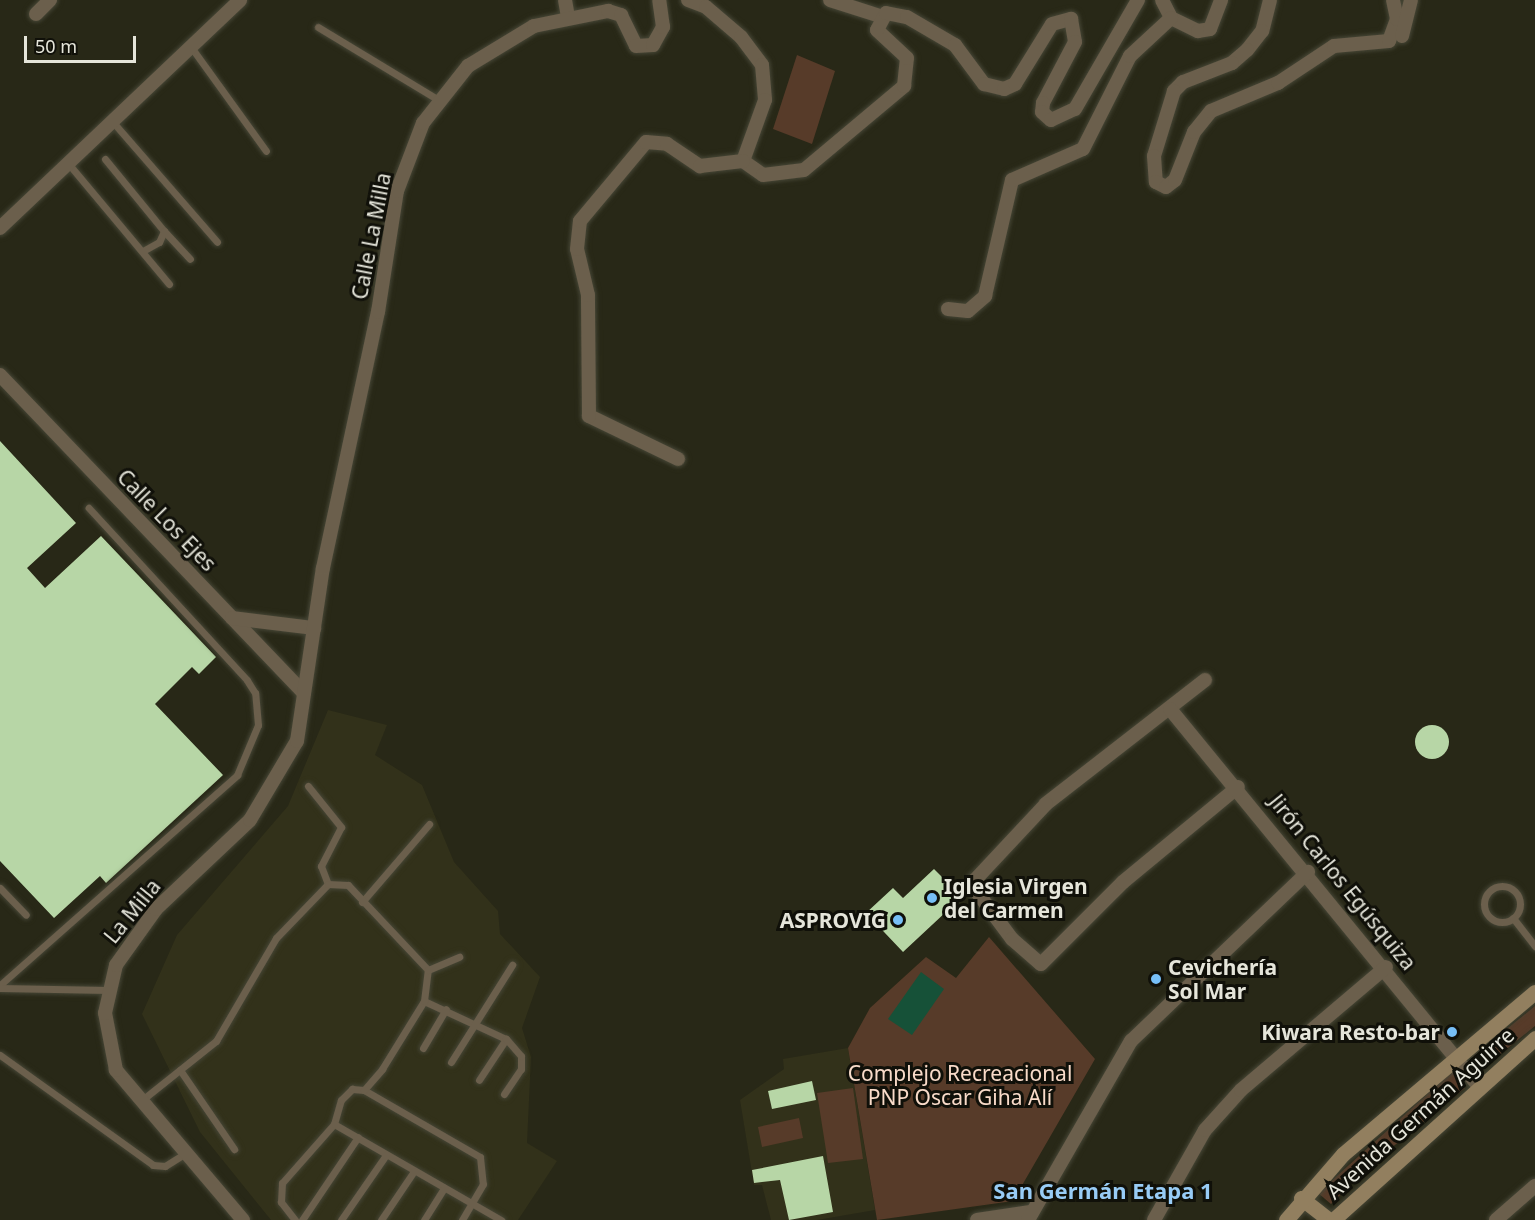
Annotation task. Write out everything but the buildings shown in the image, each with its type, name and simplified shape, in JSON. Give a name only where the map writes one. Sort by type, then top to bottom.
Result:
[{"type":"main road","name":"Avenida Germán Aguirre","points":[[1286,1220],[1301,1198],[1456,1054],[1535,992]]},
{"type":"main road","name":"Avenida Germán Aguirre","points":[[1331,1220],[1478,1085],[1535,1038]]},
{"type":"main road","points":[[1301,1198],[1331,1220]]},
{"type":"street","points":[[36,14],[50,0]]},
{"type":"street","points":[[2,221],[189,44],[240,0]]},
{"type":"street","points":[[565,0],[568,17]]},
{"type":"street","name":"Calle La Milla","points":[[304,693],[314,628],[397,191],[437,99],[498,44],[568,17],[608,11],[621,15],[630,37],[643,48],[653,45],[663,27],[659,0]]},
{"type":"street","points":[[688,0],[706,7],[741,37],[762,64],[765,100],[743,160]]},
{"type":"street","points":[[831,0],[880,16],[894,12],[930,31],[955,45],[989,88],[1005,89],[1016,84],[1052,24],[1071,19],[1075,42],[1043,103],[1042,112],[1051,120],[1075,109],[1138,0]]},
{"type":"street","points":[[1162,0],[1171,18],[1182,27],[1210,29],[1221,0]]},
{"type":"street","points":[[1270,0],[1262,31],[1247,50],[1232,63],[1183,82],[1174,91],[1154,156],[1156,182],[1166,187],[1175,180],[1194,132],[1211,111],[1278,83],[1334,46],[1377,45],[1401,36],[1411,0]]},
{"type":"street","points":[[1377,45],[1394,33],[1393,0]]},
{"type":"street","points":[[678,459],[589,416],[588,294],[577,249],[580,221],[646,142],[667,144],[700,166],[743,160],[763,175],[804,170],[904,86],[910,65],[880,35],[880,16]]},
{"type":"street","points":[[948,309],[968,311],[985,296],[1012,180],[1083,149],[1130,56],[1171,18]]},
{"type":"street","name":"Calle Los Ejes","points":[[0,375],[304,693]]},
{"type":"street","points":[[232,618],[314,628]]},
{"type":"street","points":[[1205,680],[1046,804],[975,880],[974,888],[1012,939],[1041,964],[1123,882],[1238,787]]},
{"type":"street","name":"La Milla","points":[[239,1218],[186,1153],[140,1102],[109,1052],[108,990],[122,955],[143,924],[250,820],[297,741],[304,693]]},
{"type":"street","name":"Jirón Carlos Egúsquiza","points":[[1170,709],[1238,787],[1386,967],[1478,1085]]},
{"type":"street","points":[[977,1220],[1029,1216],[1131,1041],[1308,872]]},
{"type":"street","points":[[1154,1220],[1205,1130],[1241,1090],[1386,967]]},
{"type":"street","points":[[1496,1220],[1535,1186]]},
{"type":"lane","points":[[318,27],[437,99]]},
{"type":"lane","points":[[189,44],[266,151]]},
{"type":"lane","points":[[110,119],[217,242]]},
{"type":"lane","points":[[105,159],[190,259]]},
{"type":"lane","points":[[66,162],[169,284]]},
{"type":"lane","points":[[143,251],[159,242],[164,231]]},
{"type":"lane","points":[[0,987],[237,776],[258,725],[255,693],[247,680],[89,508]]},
{"type":"lane","points":[[308,786],[341,827],[321,866],[327,884]]},
{"type":"lane","points":[[362,902],[429,824]]},
{"type":"lane","points":[[140,1102],[216,1041],[276,938],[327,884],[348,885],[428,970]]},
{"type":"lane","points":[[1503,887],[1518,897],[1513,918],[1503,922],[1487,915],[1484,904],[1492,889],[1503,887]]},
{"type":"lane","points":[[0,888],[26,915]]},
{"type":"lane","points":[[1513,918],[1535,946]]},
{"type":"lane","points":[[428,970],[459,957]]},
{"type":"lane","points":[[452,1062],[512,965]]},
{"type":"lane","points":[[364,1090],[424,1001],[428,970]]},
{"type":"lane","points":[[0,987],[108,990]]},
{"type":"lane","points":[[424,1001],[506,1039],[522,1056],[521,1069],[504,1094]]},
{"type":"lane","points":[[423,1048],[446,1010]]},
{"type":"lane","points":[[479,1080],[506,1039]]},
{"type":"lane","points":[[0,1054],[153,1164],[165,1166],[186,1153]]},
{"type":"lane","points":[[180,1070],[234,1149]]},
{"type":"lane","points":[[295,1220],[281,1202],[282,1183],[334,1124],[341,1100],[352,1089],[364,1090],[480,1157],[483,1184],[462,1220]]},
{"type":"lane","points":[[334,1124],[499,1220]]},
{"type":"lane","points":[[302,1220],[358,1137]]},
{"type":"lane","points":[[341,1220],[386,1155]]},
{"type":"lane","points":[[381,1220],[414,1171]]},
{"type":"lane","points":[[424,1220],[444,1188]]},
{"type":"shaded area","points":[[328,710],[387,725],[375,755],[422,785],[454,862],[498,911],[500,934],[540,977],[522,1028],[531,1057],[527,1143],[557,1161],[518,1220],[271,1220],[200,1132],[142,1014],[177,935],[288,806]]},
{"type":"shaded area","points":[[921,972],[944,989],[912,1035],[888,1019]]},
{"type":"shaded area","points":[[848,1048],[875,1210],[817,1220],[771,1220],[762,1185],[754,1185],[740,1100],[784,1069],[783,1059]]},
{"type":"green space","points":[[797,55],[835,71],[812,144],[773,129]]},
{"type":"green space","name":"Complejo Recreacional PNP Oscar Giha Alí","points":[[989,937],[1095,1059],[1013,1201],[877,1220],[848,1048],[870,1008],[926,957],[956,978]]},
{"type":"green space","points":[[1535,1006],[1535,1026],[1482,1069],[1472,1057]]},
{"type":"green space","points":[[1453,1071],[1465,1088],[1374,1162],[1331,1204],[1318,1193]]},
{"type":"green space","points":[[853,1088],[863,1159],[828,1163],[817,1093]]},
{"type":"green space","points":[[799,1118],[803,1138],[762,1147],[758,1127]]},
{"type":"place","name":"Iglesia Virgen del Carmen","points":[[932,898]]},
{"type":"place","name":"ASPROVIG","points":[[898,920]]},
{"type":"place","name":"Cevichería Sol Mar","points":[[1156,979]]},
{"type":"place","name":"Kiwara Resto-bar","points":[[1452,1032]]},
{"type":"district","name":"San Germán Etapa 1","points":[[1103,1191]]}]
